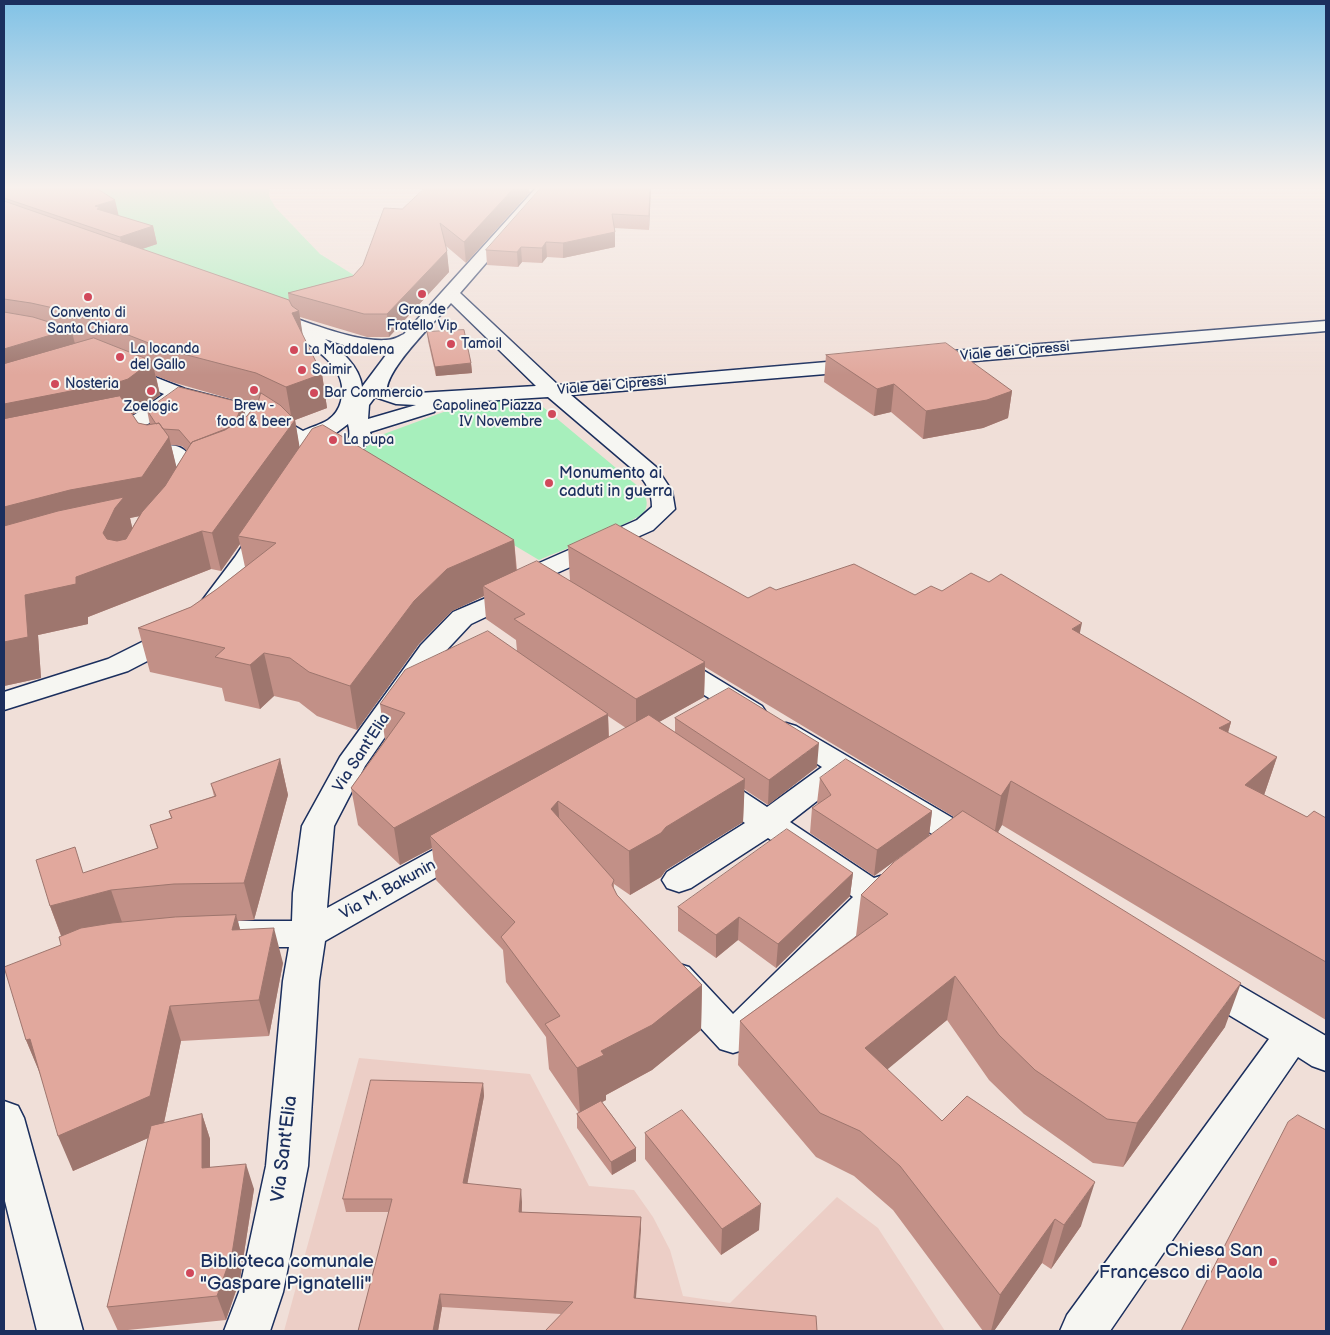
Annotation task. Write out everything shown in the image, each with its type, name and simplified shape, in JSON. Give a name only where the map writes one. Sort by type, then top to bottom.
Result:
[{"type":"street","points":[[310,455],[346,449],[356,443],[360,434],[357,413],[359,404],[393,358],[489,250]]},
{"type":"street","points":[[451,294],[553,391]]},
{"type":"street","points":[[253,309],[362,345],[388,348],[393,351],[393,358]]},
{"type":"street","points":[[294,324],[344,367],[350,376],[354,391],[346,414],[333,426],[312,435],[310,455]]},
{"type":"street","name":"Viale dei Cipressi","points":[[911,360],[1326,326]]},
{"type":"street","points":[[344,367],[342,358],[344,354],[352,350],[402,343],[410,338]]},
{"type":"street","points":[[104,363],[178,393],[260,414],[286,428],[310,455]]},
{"type":"street","name":"Viale dei Cipressi","points":[[525,392],[882,363]]},
{"type":"street","points":[[378,380],[376,386],[378,392],[385,396],[396,398],[418,399],[525,392]]},
{"type":"street","name":"Via Sant'Elia","points":[[247,1331],[261,1292],[287,1166],[301,981],[309,934],[310,893],[318,826],[351,764],[431,651],[462,618],[535,579],[645,525],[663,509],[664,498],[656,480],[644,467],[553,391]]},
{"type":"street","points":[[360,428],[424,408],[525,392]]},
{"type":"street","points":[[80,433],[144,419],[178,393]]},
{"type":"street","points":[[252,436],[260,414]]},
{"type":"street","points":[[136,422],[156,454],[173,450],[194,475]]},
{"type":"street","points":[[310,455],[340,454],[354,464]]},
{"type":"street","points":[[4,701],[118,665],[177,635],[207,610],[245,560],[275,513]]},
{"type":"street","points":[[456,626],[480,643]]},
{"type":"street","points":[[647,647],[716,705],[843,766],[998,860]]},
{"type":"street","points":[[679,880],[768,823],[843,766]]},
{"type":"street","points":[[690,769],[875,895]]},
{"type":"street","name":"Via M. Bakunin","points":[[309,934],[489,833]]},
{"type":"street","points":[[652,951],[733,1038],[875,895],[956,835]]},
{"type":"street","points":[[213,936],[309,934]]},
{"type":"street","points":[[1083,1331],[1310,1045],[1175,965]]},
{"type":"street","points":[[4,1118],[60,1331]]},
{"type":"shaded area","points":[[359,1058],[530,1074],[589,1186],[634,1190],[653,1217],[670,1250],[683,1296],[730,1303],[837,1197],[878,1228],[945,1331],[284,1331]]},
{"type":"green space","points":[[141,250],[316,250],[373,287],[298,313]]},
{"type":"green space","points":[[520,398],[537,402],[640,488],[647,502],[644,512],[612,530],[539,560],[376,463],[364,453],[367,441],[373,438],[468,403]]},
{"type":"building","points":[[4,250],[146,250],[289,300],[292,306],[299,311],[292,313],[322,374],[286,387],[256,373],[164,349],[67,311],[4,299]]},
{"type":"building","points":[[368,250],[447,251],[387,314],[364,314],[288,293],[353,276],[363,265]]},
{"type":"building","points":[[491,250],[518,250],[517,252]]},
{"type":"building","points":[[4,312],[33,317],[71,329],[4,349]]},
{"type":"building","points":[[464,330],[471,363],[435,367],[427,332]]},
{"type":"building","points":[[94,338],[152,361],[128,379],[122,381],[4,404],[4,364]]},
{"type":"building","points":[[946,343],[1012,391],[987,400],[926,411],[894,384],[877,389],[826,355]]},
{"type":"building","points":[[179,387],[243,403],[236,420],[228,428],[191,444],[179,430],[163,429],[159,423],[156,424],[147,410]]},
{"type":"building","points":[[261,393],[280,405],[295,420],[212,533],[202,531],[76,577],[76,584],[25,595],[28,637],[4,642],[4,526],[58,511],[124,497],[115,508],[103,533],[107,539],[117,541],[126,539],[142,512],[165,486],[192,442],[225,430],[247,416],[258,402]]},
{"type":"building","points":[[120,396],[138,423],[147,425],[159,423],[169,437],[142,477],[70,490],[4,507],[4,419]]},
{"type":"building","points":[[323,425],[514,540],[447,569],[414,601],[350,686],[309,672],[290,658],[264,653],[250,665],[215,657],[225,648],[138,628],[191,607],[276,543],[238,536],[312,429]]},
{"type":"building","points":[[616,524],[748,598],[770,587],[776,590],[854,564],[915,595],[931,586],[942,591],[971,573],[989,582],[1001,574],[1082,623],[1072,629],[1231,722],[1219,728],[1277,757],[1245,785],[1307,817],[1314,811],[1326,818],[1326,962],[1011,781],[1001,796],[568,546]]},
{"type":"building","points":[[537,561],[705,662],[636,699],[514,619],[525,614],[483,586]]},
{"type":"building","points":[[488,631],[608,714],[394,828],[351,788],[405,713],[380,704],[405,670]]},
{"type":"building","points":[[729,688],[819,743],[769,780],[675,718]]},
{"type":"building","points":[[649,715],[745,779],[666,827],[661,833],[629,851],[558,801],[551,809],[614,880],[612,885],[617,895],[702,985],[652,1025],[601,1051],[604,1055],[577,1068],[545,1024],[560,1016],[501,937],[515,922],[430,836]]},
{"type":"building","points":[[280,759],[244,883],[174,884],[111,890],[50,906],[36,860],[75,847],[83,873],[158,848],[150,825],[172,818],[169,811],[216,796],[211,784]]},
{"type":"building","points":[[846,759],[932,811],[877,850],[812,808],[831,795],[820,778]]},
{"type":"building","points":[[963,811],[1241,983],[1137,1123],[1107,1119],[1035,1070],[999,1035],[955,976],[865,1048],[942,1121],[967,1096],[1095,1182],[1064,1225],[1055,1219],[1000,1295],[900,1166],[860,1131],[820,1113],[740,1021],[888,914],[861,895],[894,862]]},
{"type":"building","points":[[787,829],[853,873],[778,944],[739,917],[716,935],[678,907]]},
{"type":"building","points":[[236,915],[232,930],[274,928],[259,1000],[170,1006],[150,1096],[58,1136],[30,1039],[26,1040],[4,967],[61,945],[59,937],[81,928],[175,917]]},
{"type":"building","points":[[371,1080],[483,1083],[463,1183],[521,1189],[519,1212],[641,1217],[634,1298],[816,1316],[817,1331],[545,1331],[573,1302],[440,1294],[433,1331],[358,1331],[392,1199],[343,1199]]},
{"type":"building","points":[[601,1101],[636,1148],[611,1162],[577,1114]]},
{"type":"building","points":[[682,1110],[761,1204],[722,1229],[645,1133]]},
{"type":"building","points":[[202,1114],[202,1168],[246,1164],[232,1254],[217,1296],[107,1307],[151,1126]]},
{"type":"building","name":"Chiesa San Francesco di Paola","points":[[1298,1115],[1326,1130],[1326,1331],[1181,1331],[1288,1122]]},
{"type":"place","name":"Grande Fratello Vip","points":[[422,294]]},
{"type":"place","name":"Convento di Santa Chiara","points":[[88,297]]},
{"type":"place","name":"Tamoil","points":[[451,344]]},
{"type":"place","name":"La Maddalena","points":[[294,350]]},
{"type":"place","name":"La locanda del Gallo","points":[[120,357]]},
{"type":"place","name":"Saimir","points":[[302,370]]},
{"type":"place","name":"Nosteria","points":[[55,384]]},
{"type":"place","name":"Brew - food & beer","points":[[254,390]]},
{"type":"place","name":"Zoelogic","points":[[151,391]]},
{"type":"place","name":"Bar Commercio","points":[[314,393]]},
{"type":"place","name":"Capolinea Piazza IV Novembre","points":[[552,414]]},
{"type":"place","name":"La pupa","points":[[333,440]]},
{"type":"place","name":"Monumento ai caduti in guerra","points":[[549,483]]},
{"type":"place","name":"Chiesa San Francesco di Paola","points":[[1273,1262]]},
{"type":"place","name":"Biblioteca comunale \"Gaspare Pignatelli\"","points":[[190,1273]]}]
